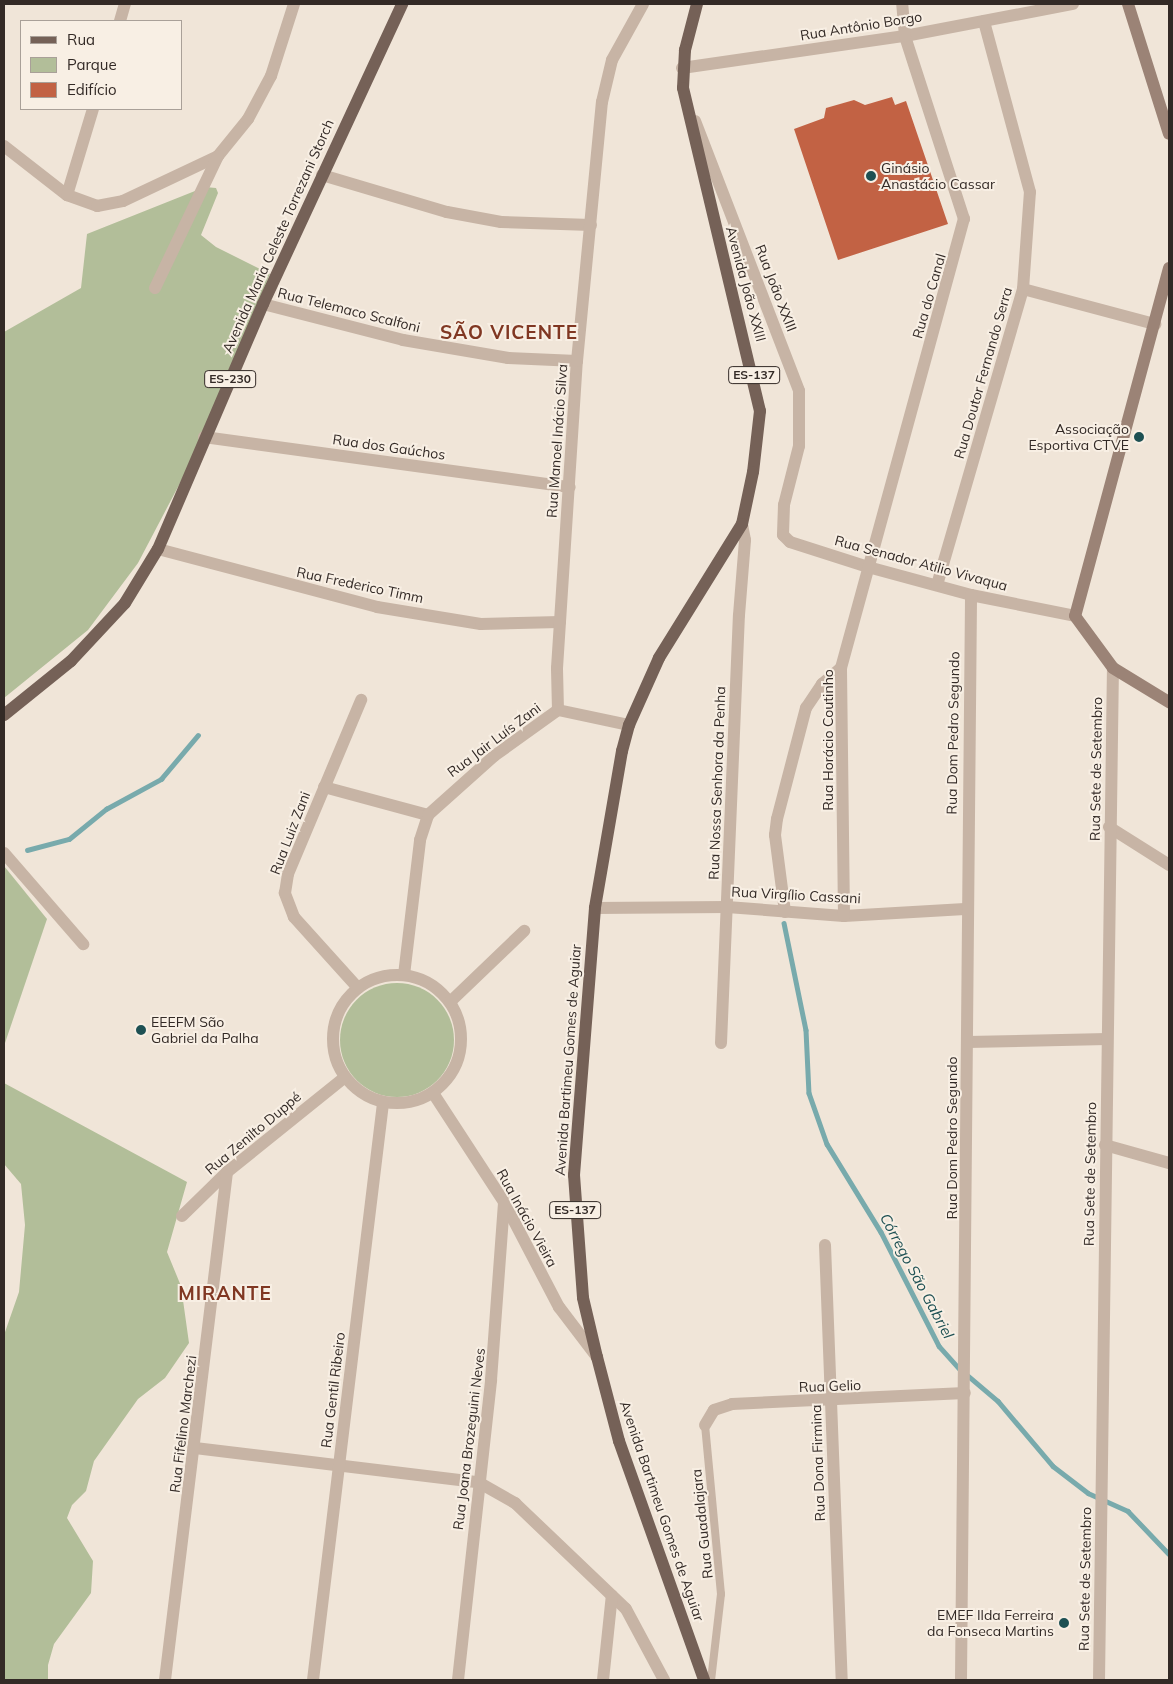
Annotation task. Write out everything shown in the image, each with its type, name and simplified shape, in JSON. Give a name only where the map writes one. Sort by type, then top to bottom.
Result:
[{"type":"main road","name":"Avenida Maria Celeste Torrezani Storch","points":[[4,716],[78,654],[125,603],[158,549],[263,304],[402,4]]},
{"type":"main road","name":"Avenida João XXIII","points":[[629,725],[659,658],[742,524],[754,472],[760,411],[683,88],[682,68],[697,4]]},
{"type":"main road","name":"Avenida Bartimeu Gomes de Aguiar","points":[[629,725],[608,816],[595,908],[574,1175],[576,1249],[597,1357],[619,1441],[704,1680]]},
{"type":"street","points":[[120,20],[125,4]]},
{"type":"street","points":[[155,288],[218,156],[248,119],[271,76],[294,4]]},
{"type":"street","name":"Rua Manoel Inácio Silva","points":[[558,710],[560,622],[577,360],[602,102],[612,60],[643,4]]},
{"type":"street","name":"Rua do Canal","points":[[868,567],[964,219],[904,36],[902,4]]},
{"type":"street","name":"Rua Antônio Borgo","points":[[682,68],[904,36],[1073,4]]},
{"type":"street","points":[[1128,4],[1169,134]]},
{"type":"street","name":"Rua Doutor Fernando Serra","points":[[937,585],[1024,289],[1030,192],[984,21]]},
{"type":"street","name":"Rua João XXIII","points":[[683,88],[799,391],[799,446],[784,505]]},
{"type":"street","points":[[67,194],[93,110]]},
{"type":"street","points":[[4,146],[67,194],[97,206],[123,201],[218,156]]},
{"type":"street","points":[[322,175],[447,212],[492,221],[591,225]]},
{"type":"street","points":[[1169,268],[1075,616],[1113,668],[1169,702]]},
{"type":"street","points":[[1024,289],[1155,324]]},
{"type":"street","name":"Rua Telemaco Scalfoni","points":[[263,304],[403,340],[508,358],[577,360]]},
{"type":"street","name":"Rua dos Gaúchos","points":[[204,438],[570,487]]},
{"type":"street","name":"Rua Senador Atilio Vivaqua","points":[[784,505],[783,535],[790,542],[868,567],[971,595],[1075,616]]},
{"type":"street","name":"Rua Nossa Senhora da Penha","points":[[721,1043],[745,540],[742,524]]},
{"type":"street","name":"Rua Frederico Timm","points":[[158,549],[378,607],[481,624],[560,622]]},
{"type":"street","name":"Rua Horácio Coutinho","points":[[844,916],[842,668],[868,567]]},
{"type":"street","name":"Rua Dom Pedro Segundo","points":[[961,1680],[959,1624],[966,1387],[968,1042],[965,909],[971,595]]},
{"type":"street","points":[[784,912],[775,836],[777,819],[806,708],[822,684],[842,668]]},
{"type":"street","name":"Rua Sete de Setembro","points":[[1098,1680],[1109,827],[1113,668]]},
{"type":"street","name":"Rua Luiz Zani","points":[[358,988],[294,917],[285,894],[288,874],[361,700]]},
{"type":"street","name":"Rua Jair Luís Zani","points":[[428,815],[494,756],[558,710],[629,725]]},
{"type":"street","points":[[324,787],[428,815],[420,840],[404,975]]},
{"type":"street","points":[[1109,827],[1169,864]]},
{"type":"street","points":[[4,853],[83,944]]},
{"type":"street","name":"Rua Virgílio Cassani","points":[[595,908],[726,907],[844,916],[965,909]]},
{"type":"street","points":[[450,1002],[524,931]]},
{"type":"street","points":[[404,975],[421,980],[450,1002],[459,1020],[462,1041],[458,1061],[448,1079],[433,1093],[413,1102],[383,1103],[360,1092],[345,1077],[332,1043],[335,1022],[343,1003],[358,988],[372,980],[404,975]]},
{"type":"street","points":[[968,1042],[1107,1039]]},
{"type":"street","name":"Rua Zenilto Duppé","points":[[182,1216],[227,1172],[345,1077]]},
{"type":"street","name":"Rua Inácio Vieira","points":[[433,1093],[504,1202],[559,1308],[597,1357]]},
{"type":"street","name":"Rua Gentil Ribeiro","points":[[313,1680],[383,1103]]},
{"type":"street","points":[[1105,1145],[1169,1163]]},
{"type":"street","name":"Rua Fifelino Marchezi","points":[[165,1680],[195,1448],[227,1172]]},
{"type":"street","name":"Rua Joana Brozeguini Neves","points":[[458,1680],[496,1326],[504,1202]]},
{"type":"street","name":"Rua Dona Firmina","points":[[825,1245],[842,1680]]},
{"type":"street","name":"Rua Gelio","points":[[705,1425],[714,1410],[732,1404],[830,1402],[966,1387]]},
{"type":"street","points":[[195,1448],[478,1482],[515,1503],[626,1609],[664,1680]]},
{"type":"street","points":[[603,1680],[612,1595]]},
{"type":"lane","name":"Rua Guadalajara","points":[[705,1425],[721,1594],[711,1680]]},
{"type":"green space","points":[[205,187],[216,188],[218,193],[201,235],[216,247],[270,274],[190,464],[138,563],[88,630],[4,698],[4,332],[81,288],[87,234]]},
{"type":"green space","points":[[4,866],[47,919],[4,1046]]},
{"type":"green space","points":[[397,983],[419,988],[437,1000],[449,1018],[454,1040],[449,1062],[437,1080],[419,1092],[397,1097],[375,1092],[357,1080],[345,1062],[340,1040],[345,1018],[357,1000],[375,988]]},
{"type":"green space","points":[[4,1083],[187,1182],[167,1252],[181,1286],[189,1343],[165,1378],[138,1399],[94,1461],[86,1491],[72,1505],[67,1518],[93,1561],[91,1593],[54,1644],[48,1665],[48,1680],[4,1680],[4,1335],[19,1292],[25,1225],[21,1184],[4,1164]]},
{"type":"building","name":"Ginásio Anastácio Cassar","points":[[892,97],[895,105],[906,101],[948,224],[838,260],[794,129],[824,118],[826,108],[854,100],[865,105]]},
{"type":"waterway","points":[[27,850],[69,839],[106,809],[161,779],[198,735]]},
{"type":"waterway","name":"Córrego São Gabriel","points":[[784,923],[806,1030],[809,1093],[827,1144],[881,1232],[939,1346],[960,1369]]},
{"type":"waterway","name":"Córrego São Gabriel","points":[[966,1374],[998,1401],[1053,1466],[1088,1493],[1128,1511],[1169,1554]]},
{"type":"place","name":"Ginásio Anastácio Cassar","points":[[871,176]]},
{"type":"place","name":"Associação Esportiva CTVE","points":[[1139,437]]},
{"type":"place","name":"EEEFM São Gabriel da Palha","points":[[141,1030]]},
{"type":"place","name":"EMEF Ilda Ferreira da Fonseca Martins","points":[[1064,1623]]},
{"type":"district","name":"SÃO VICENTE","points":[[509,333]]},
{"type":"district","name":"MIRANTE","points":[[225,1294]]}]
